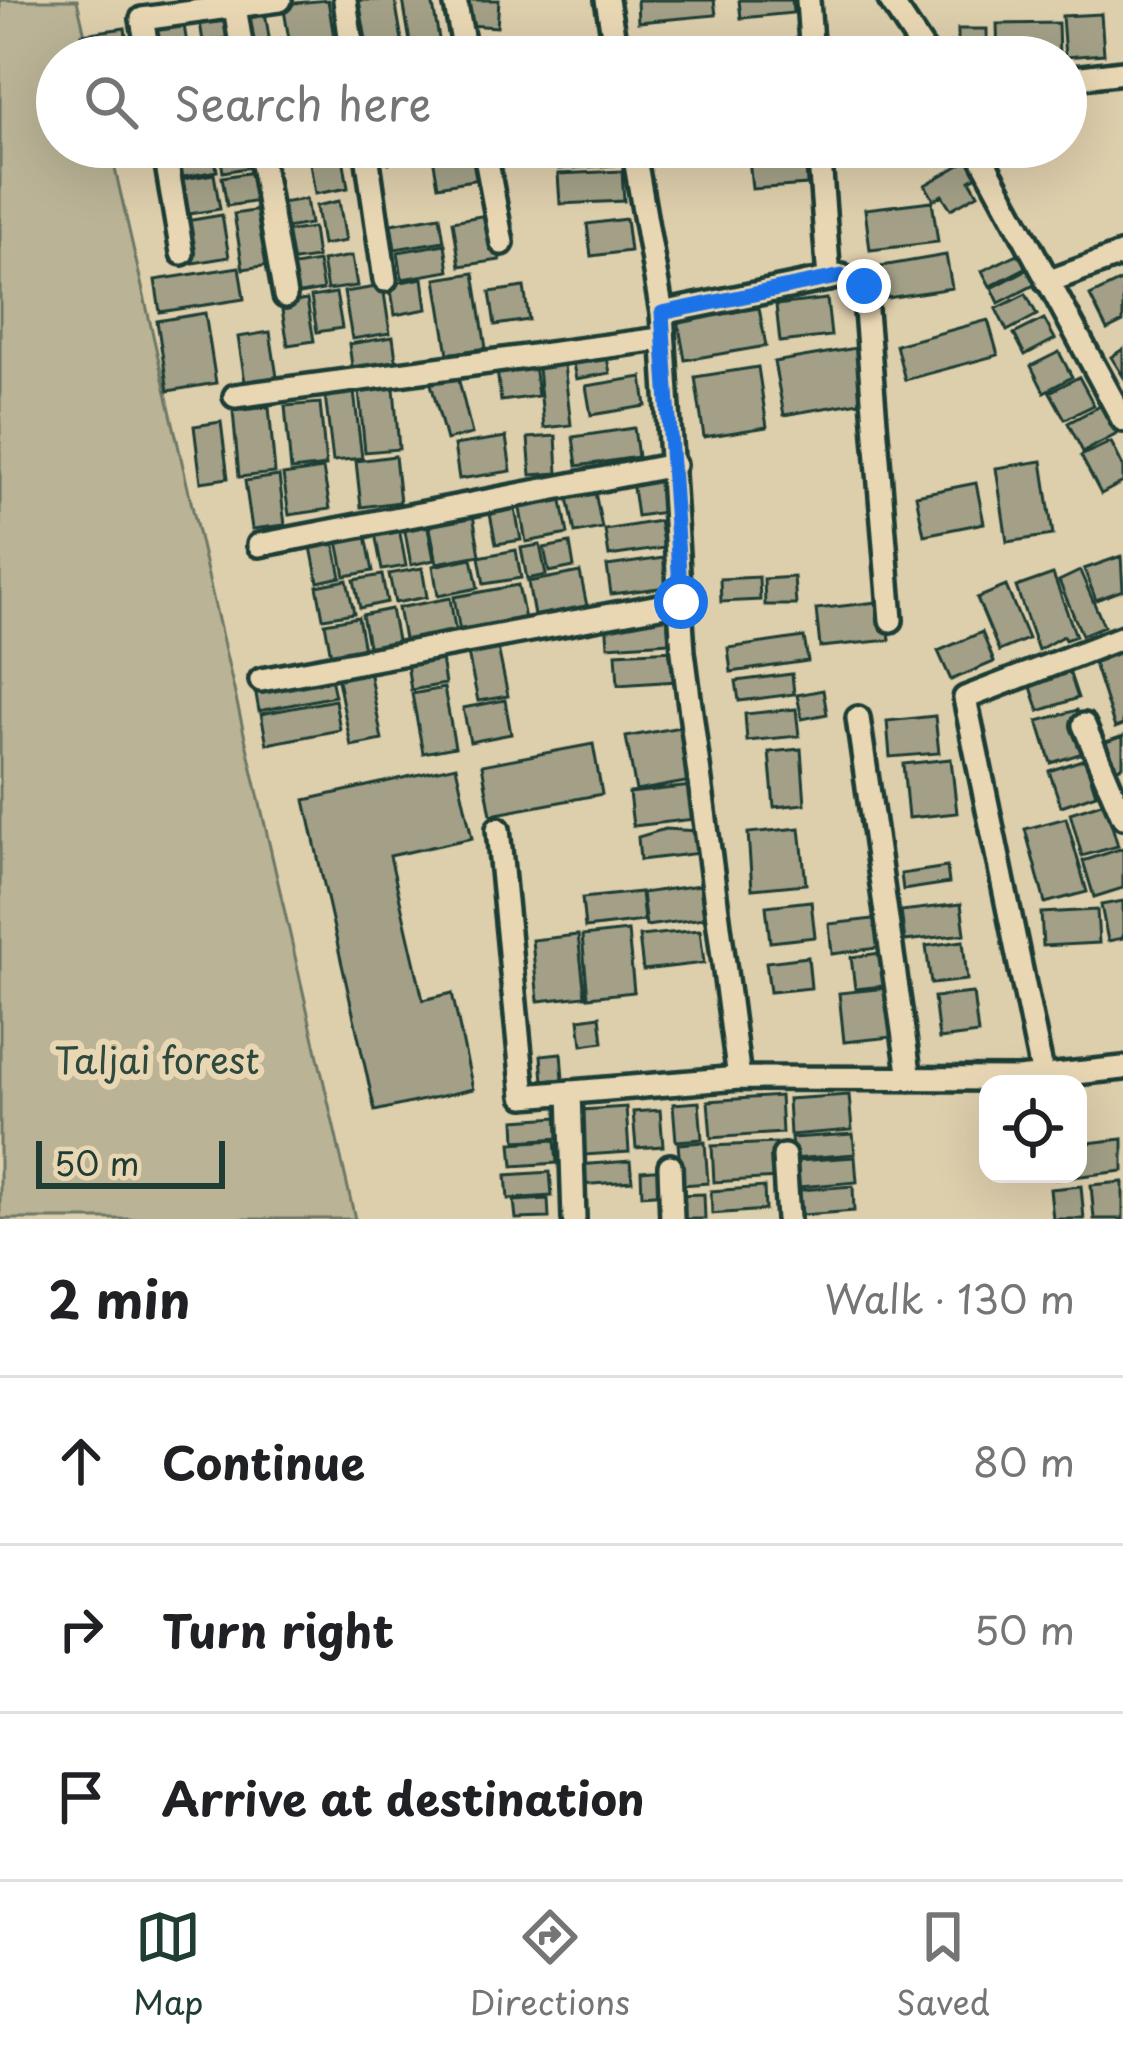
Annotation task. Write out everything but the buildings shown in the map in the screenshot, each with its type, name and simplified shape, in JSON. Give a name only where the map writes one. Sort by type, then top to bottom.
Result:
[{"type":"street","points":[[145,36],[142,19],[280,0]]},
{"type":"street","points":[[345,0],[350,36]]},
{"type":"street","points":[[455,0],[462,36]]},
{"type":"street","points":[[607,0],[613,36]]},
{"type":"street","points":[[808,0],[811,36]]},
{"type":"street","points":[[890,0],[914,36]]},
{"type":"street","points":[[234,3],[240,36]]},
{"type":"street","points":[[1087,77],[1123,72]]},
{"type":"street","points":[[168,168],[182,254]]},
{"type":"street","points":[[263,168],[285,296]]},
{"type":"street","points":[[369,168],[385,280]]},
{"type":"street","points":[[488,168],[502,243]]},
{"type":"street","points":[[637,168],[662,313],[660,338],[674,465],[681,602],[739,1078]]},
{"type":"street","points":[[821,168],[829,279]]},
{"type":"street","points":[[987,168],[1122,416]]},
{"type":"street","points":[[1048,282],[1123,254]]},
{"type":"street","points":[[662,313],[842,276],[864,286],[891,620]]},
{"type":"street","points":[[236,396],[660,338]]},
{"type":"street","points":[[260,545],[674,465]]},
{"type":"street","points":[[261,680],[681,602]]},
{"type":"street","points":[[1043,1075],[965,698],[1123,637]]},
{"type":"street","points":[[858,718],[910,1078]]},
{"type":"street","points":[[1084,725],[1123,817]]},
{"type":"street","points":[[498,829],[524,1096],[739,1078],[979,1077]]},
{"type":"street","points":[[1061,1075],[1123,1068]]},
{"type":"street","points":[[570,1092],[574,1219]]},
{"type":"street","points":[[784,1156],[788,1219]]},
{"type":"street","points":[[670,1166],[672,1219]]},
{"type":"green space","name":"Taljai forest","points":[[0,0],[77,0],[85,36],[36,36],[36,168],[115,168],[355,1219],[0,1219]]},
{"type":"route","points":[[681,602],[674,465],[660,338],[662,313],[842,276],[864,286]]}]
